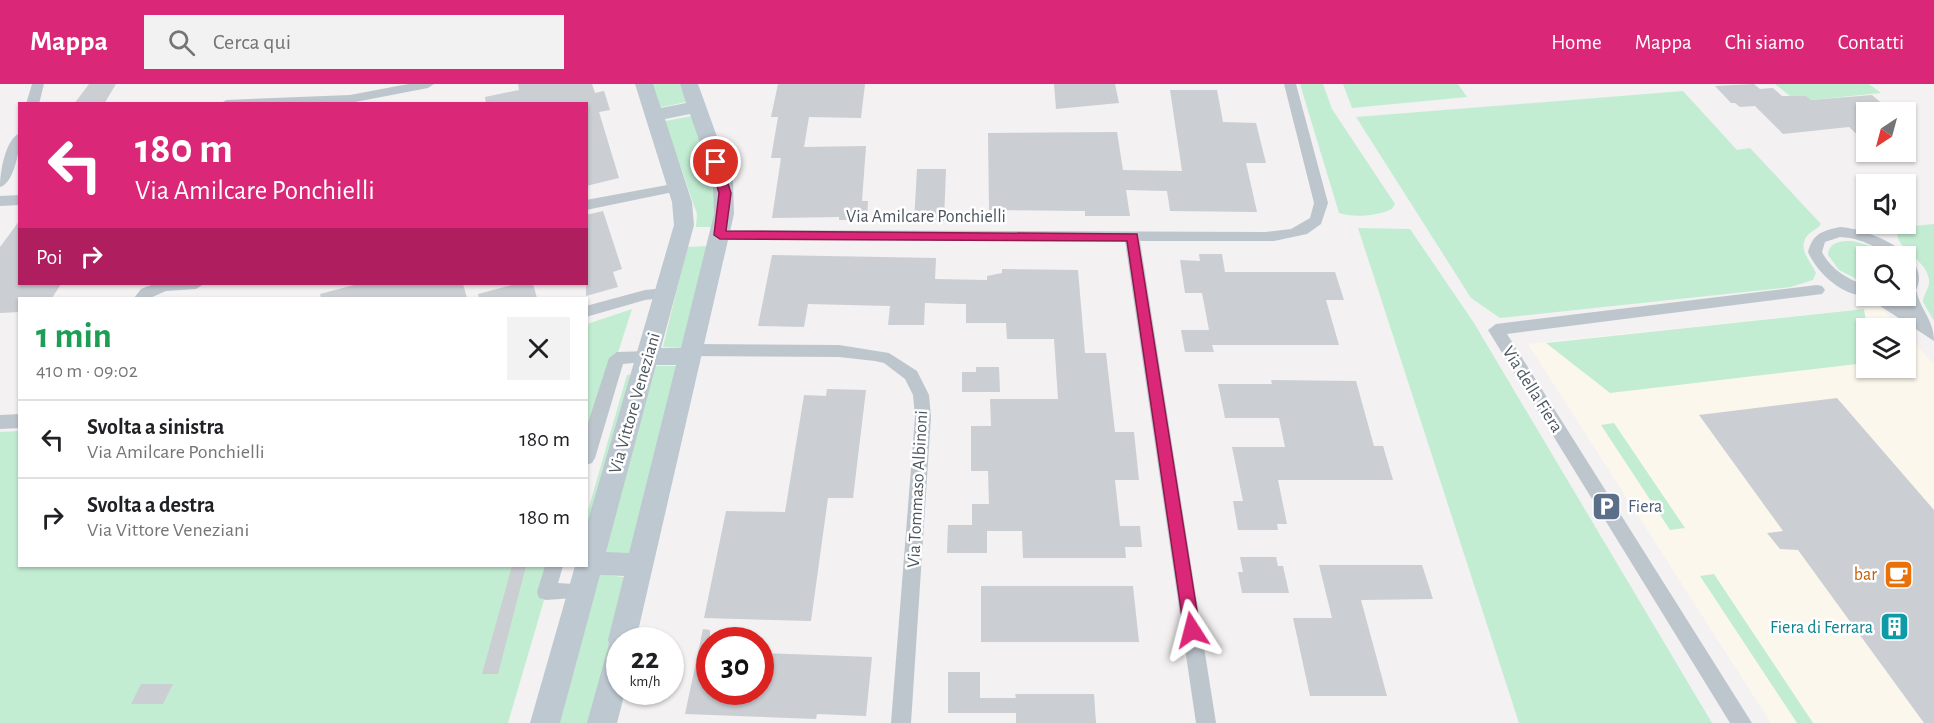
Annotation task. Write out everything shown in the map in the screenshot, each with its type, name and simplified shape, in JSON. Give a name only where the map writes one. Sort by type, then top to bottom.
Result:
[{"type":"main road","name":"Via Vittore Veneziani","points":[[545,723],[682,235],[684,217],[678,187],[644,84]]},
{"type":"main road","points":[[625,627],[724,214],[724,187],[688,84]]},
{"type":"main road","points":[[654,115],[696,106]]},
{"type":"main road","points":[[682,235],[720,235]]},
{"type":"main road","points":[[648,357],[691,353]]},
{"type":"main road","points":[[590,562],[640,566]]},
{"type":"main road","points":[[602,723],[606,705]]},
{"type":"street","points":[[33,102],[38,84]]},
{"type":"street","points":[[276,102],[350,99],[428,84]]},
{"type":"street","name":"Via Amilcare Ponchielli","points":[[720,235],[1132,237],[1284,236],[1300,232],[1320,215],[1320,195],[1290,84]]},
{"type":"street","points":[[0,183],[18,142]]},
{"type":"street","points":[[588,205],[678,187]]},
{"type":"street","points":[[0,201],[18,200]]},
{"type":"street","points":[[1817,290],[1825,269],[1818,261],[1814,248],[1819,239],[1831,234],[1848,233],[1868,237],[1888,246]]},
{"type":"street","points":[[1132,237],[1206,723]]},
{"type":"street","name":"Via della Fiera","points":[[1825,269],[1842,281],[1856,287]]},
{"type":"street","points":[[142,297],[162,286],[179,285]]},
{"type":"street","name":"Via della Fiera","points":[[1742,723],[1496,330],[1817,290],[1856,291]]},
{"type":"street","points":[[588,311],[645,295],[665,293]]},
{"type":"street","points":[[1893,306],[1934,334]]},
{"type":"street","points":[[1912,306],[1934,334]]},
{"type":"street","name":"Via Tommaso Albinoni","points":[[691,353],[860,352],[889,359],[906,370],[916,382],[923,417],[902,723]]},
{"type":"street","points":[[588,452],[617,358],[648,357]]},
{"type":"street","points":[[0,422],[18,421]]},
{"type":"street","points":[[554,567],[546,592],[582,591]]},
{"type":"shaded area","points":[[1880,307],[1890,318],[1856,318],[1856,378],[1916,378],[1916,345],[1934,364],[1934,723],[1771,723],[1528,344]]},
{"type":"green space","points":[[651,84],[680,84],[686,102],[658,108]]},
{"type":"green space","points":[[1300,84],[1323,84],[1332,109],[1395,204],[1392,209],[1366,216],[1339,213]]},
{"type":"green space","points":[[1343,84],[1458,84],[1467,97],[1352,108]]},
{"type":"green space","points":[[1775,84],[1869,84],[1881,93],[1811,100],[1806,96],[1790,96]]},
{"type":"green space","points":[[1683,91],[1737,150],[1750,148],[1821,224],[1807,236],[1803,246],[1816,273],[1813,280],[1791,287],[1500,318],[1471,298],[1356,117]]},
{"type":"green space","points":[[692,116],[717,187],[713,227],[696,227],[697,214],[665,121]]},
{"type":"green space","points":[[1934,224],[1934,321],[1923,302],[1929,283],[1927,272],[1916,259],[1916,246],[1902,246],[1897,234],[1916,234],[1916,226]]},
{"type":"green space","points":[[1358,228],[1410,229],[1474,323],[1712,723],[1519,723]]},
{"type":"green space","points":[[1853,241],[1871,246],[1856,246],[1856,279],[1839,270],[1828,255],[1833,244]]},
{"type":"green space","points":[[708,246],[684,348],[663,347],[687,247]]},
{"type":"green space","points":[[632,309],[588,446],[588,324]]},
{"type":"green space","points":[[1864,309],[1865,318],[1856,318],[1856,364],[1610,393],[1546,343]]},
{"type":"green space","points":[[653,366],[681,366],[634,556],[603,555]]},
{"type":"green space","points":[[636,374],[588,543],[588,511],[627,375]]},
{"type":"green space","points":[[1614,423],[1685,528],[1670,530],[1601,425]]},
{"type":"green space","points":[[18,431],[18,567],[554,567],[508,723],[0,723],[0,432]]},
{"type":"green space","points":[[597,574],[632,578],[619,627],[606,627],[606,680],[595,723],[558,723]]},
{"type":"green space","points":[[1714,574],[1813,723],[1797,723],[1700,576]]},
{"type":"building","points":[[89,84],[116,84],[105,102],[76,102]]},
{"type":"building","points":[[518,84],[592,84],[595,93],[604,91],[610,110],[599,112],[619,178],[588,186],[588,102],[486,102],[485,97],[519,90]]},
{"type":"building","points":[[778,84],[865,84],[861,118],[809,117],[804,147],[866,146],[862,201],[868,201],[867,220],[839,220],[839,217],[772,218],[781,158],[771,158],[778,117],[771,117]]},
{"type":"building","points":[[1054,84],[1115,84],[1119,103],[1056,109]]},
{"type":"building","points":[[1754,84],[1760,89],[1773,88],[1782,96],[1806,96],[1811,100],[1872,95],[1880,102],[1856,102],[1856,134],[1849,127],[1783,134],[1755,106],[1740,107],[1731,103],[1715,86]]},
{"type":"building","points":[[1170,90],[1217,90],[1223,122],[1256,123],[1266,163],[1246,163],[1257,212],[1170,211],[1167,191],[1126,190],[1130,216],[1085,216],[1085,211],[989,210],[988,133],[1117,132],[1123,170],[1182,171]]},
{"type":"building","points":[[917,169],[946,169],[944,221],[914,221]]},
{"type":"building","points":[[603,211],[622,269],[613,272],[618,287],[586,296],[586,285],[588,285],[588,215]]},
{"type":"building","points":[[18,223],[18,285],[60,285],[53,297],[18,297],[18,312],[0,313],[0,247]]},
{"type":"building","points":[[1199,254],[1222,254],[1225,272],[1335,272],[1344,300],[1326,300],[1339,345],[1212,345],[1214,352],[1185,352],[1181,330],[1209,330],[1202,293],[1185,293],[1180,260],[1200,261]]},
{"type":"building","points":[[772,255],[936,258],[935,279],[987,280],[987,276],[1002,273],[1002,269],[1078,270],[1085,353],[1106,353],[1115,432],[1134,432],[1139,480],[1115,480],[1120,526],[1140,526],[1142,547],[1125,547],[1126,558],[1023,558],[1022,531],[987,531],[987,553],[947,553],[948,525],[972,525],[972,504],[989,504],[988,471],[971,471],[971,426],[991,426],[990,399],[1058,399],[1054,339],[1007,339],[1006,323],[966,323],[966,304],[925,303],[924,325],[888,325],[890,306],[808,304],[804,327],[758,326]]},
{"type":"building","points":[[354,285],[463,285],[467,297],[321,297],[320,294]]},
{"type":"building","points":[[512,285],[533,285],[537,297],[479,297],[478,294]]},
{"type":"building","points":[[976,367],[999,367],[1000,392],[962,392],[962,372],[976,372]]},
{"type":"building","points":[[1271,380],[1356,381],[1374,446],[1383,446],[1393,480],[1278,480],[1287,524],[1277,524],[1278,530],[1238,530],[1233,501],[1243,501],[1232,447],[1285,447],[1279,418],[1225,418],[1218,384],[1272,384]]},
{"type":"building","points":[[827,389],[866,390],[853,498],[828,498],[811,621],[704,618],[726,511],[785,512],[804,395],[826,396]]},
{"type":"building","name":"Fiera di Ferrara","points":[[1837,398],[1934,510],[1934,723],[1924,723],[1798,550],[1780,549],[1767,533],[1783,531],[1699,415]]},
{"type":"building","points":[[1240,557],[1276,557],[1278,566],[1283,566],[1289,593],[1242,593],[1238,572],[1243,572]]},
{"type":"building","points":[[1319,565],[1422,565],[1433,599],[1361,600],[1387,696],[1310,696],[1293,618],[1332,618]]},
{"type":"building","points":[[512,567],[526,567],[498,674],[482,674]]},
{"type":"building","points":[[981,586],[1133,586],[1139,642],[981,642]]},
{"type":"building","points":[[774,654],[872,657],[866,716],[817,714],[816,719],[685,714],[696,662],[696,705],[774,705]]},
{"type":"building","points":[[948,672],[980,672],[980,698],[1016,698],[1015,694],[1094,694],[1096,723],[1016,723],[1016,713],[948,713]]},
{"type":"building","points":[[141,684],[173,684],[163,704],[131,704]]},
{"type":"place","name":"Fiera","points":[[1607,506]]},
{"type":"place","name":"bar","points":[[1898,574]]},
{"type":"place","name":"Fiera di Ferrara","points":[[1894,627]]},
{"type":"route","points":[[716,162],[725,193],[720,235],[1132,237],[1192,630]]}]
